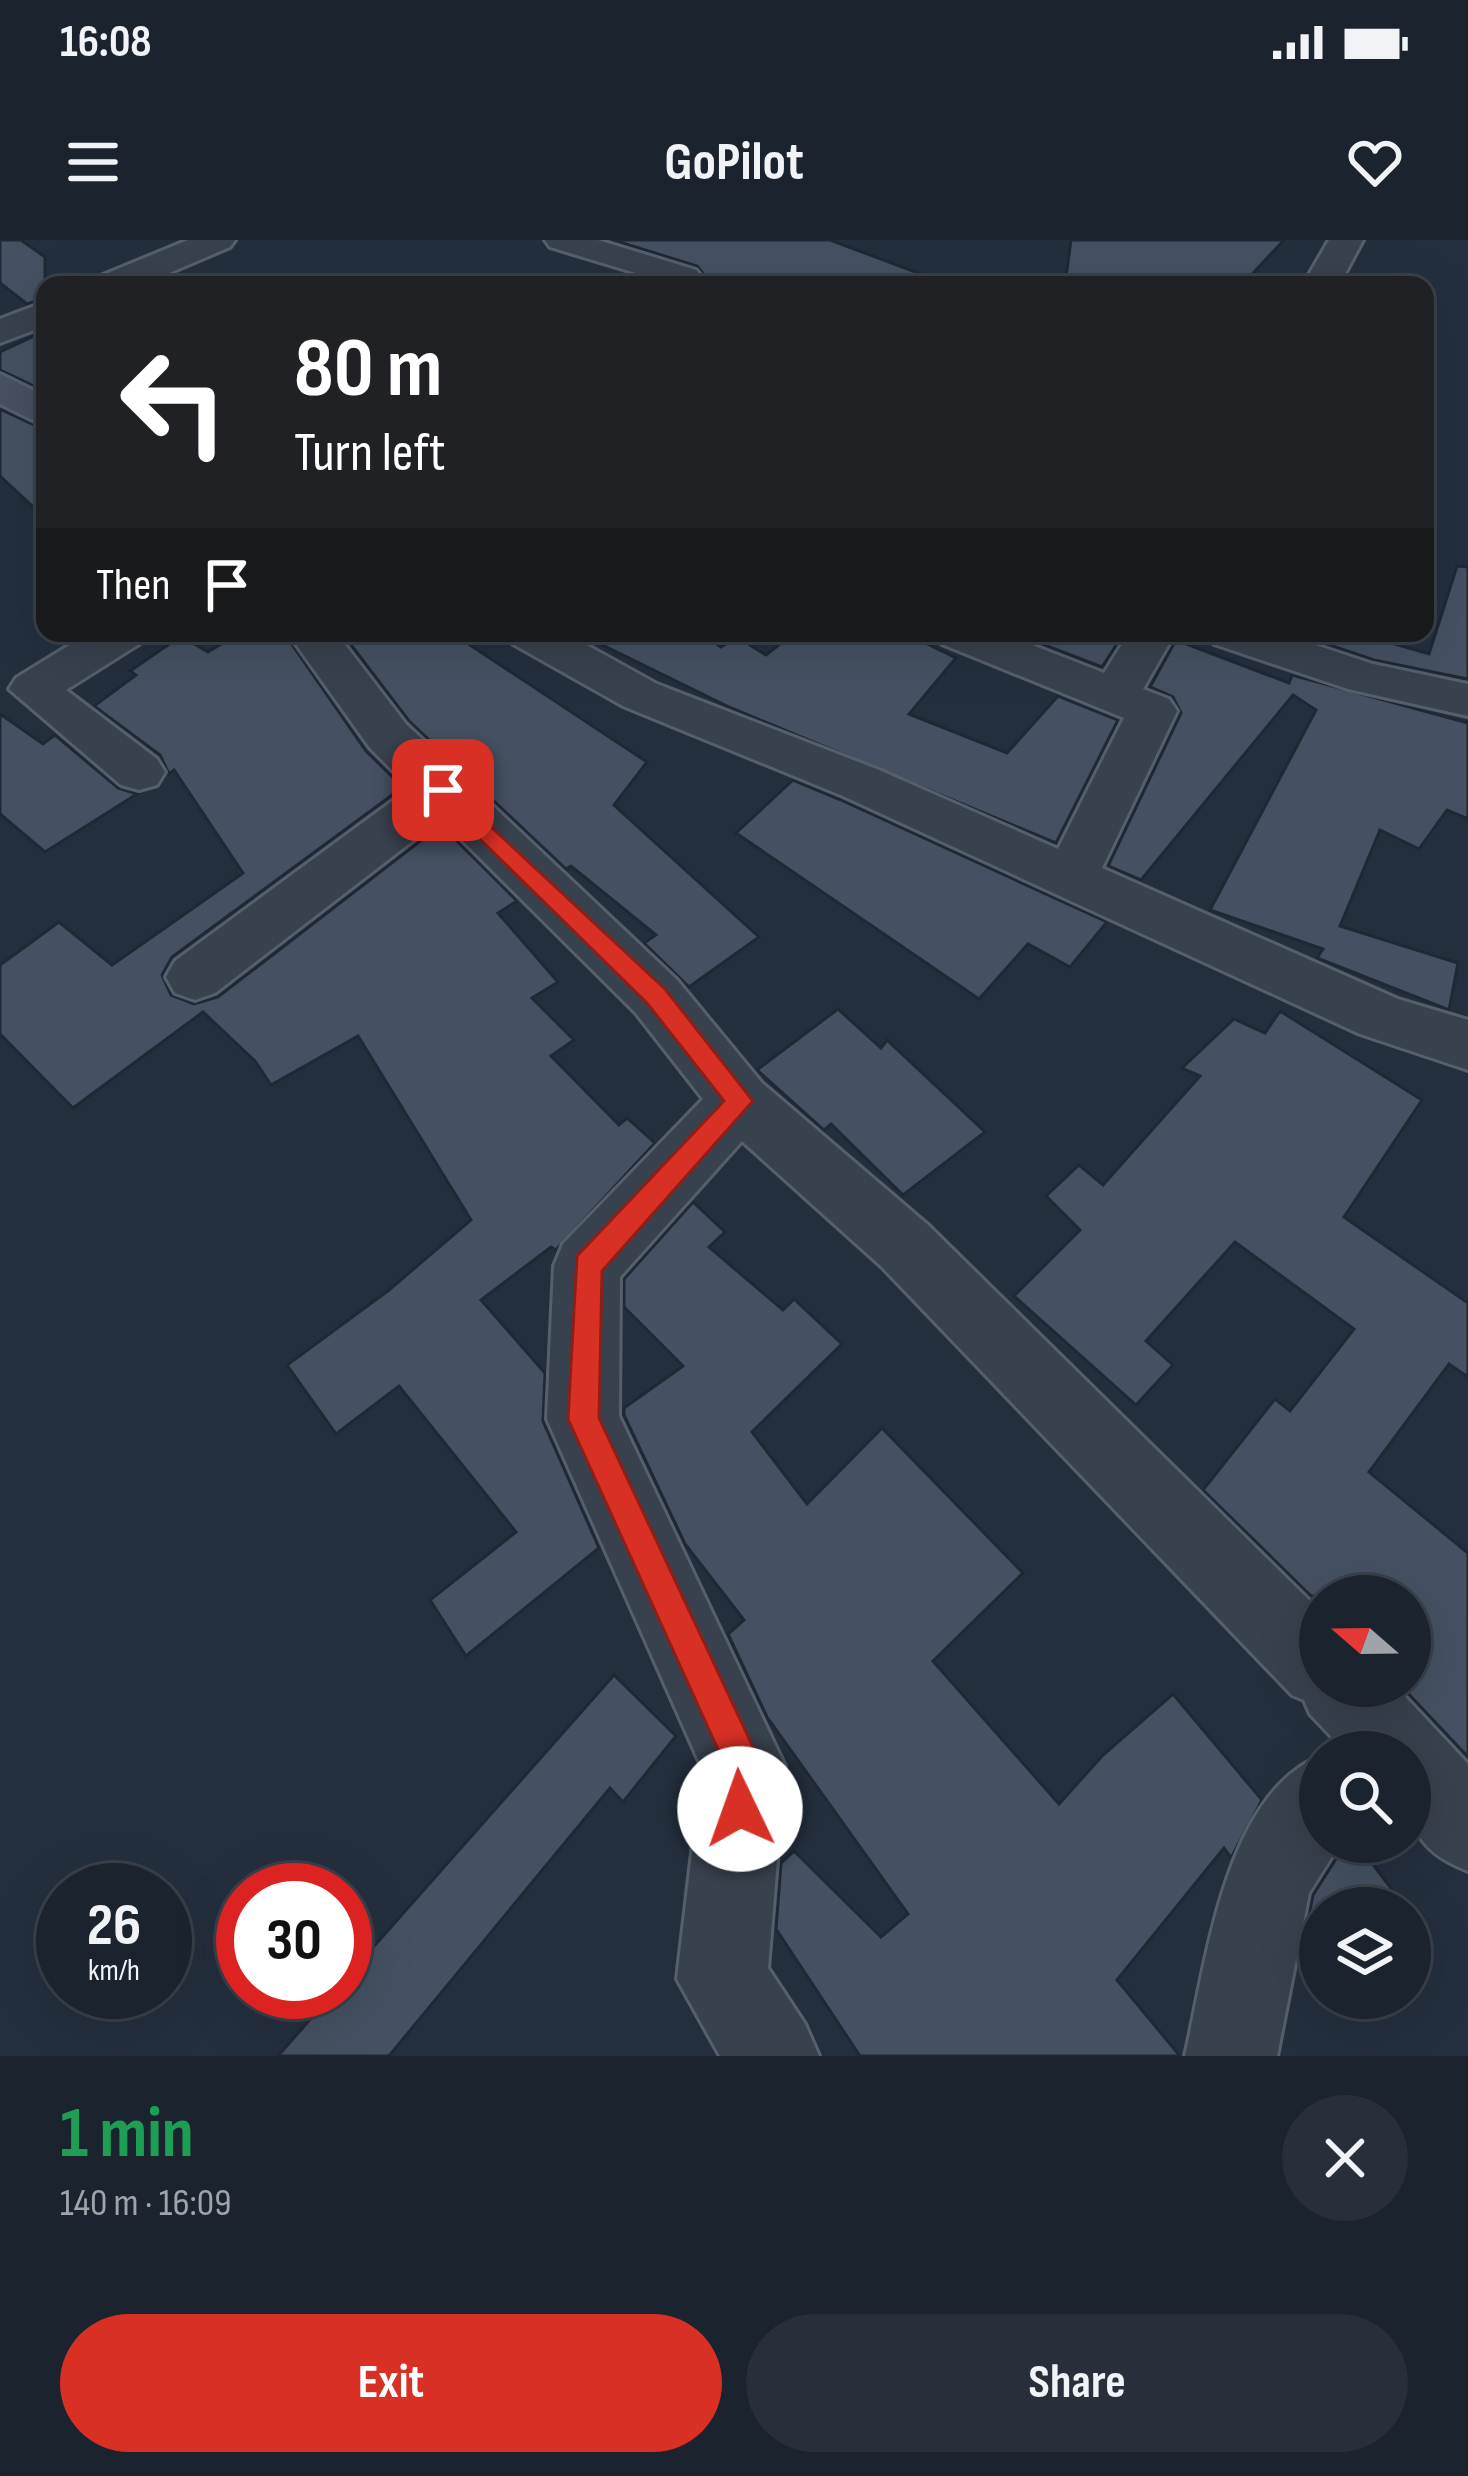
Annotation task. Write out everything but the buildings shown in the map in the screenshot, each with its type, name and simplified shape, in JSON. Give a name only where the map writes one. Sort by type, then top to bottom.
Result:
[{"type":"street","points":[[132,276],[218,240]]},
{"type":"street","points":[[562,240],[681,276]]},
{"type":"street","points":[[1326,276],[1346,240]]},
{"type":"street","points":[[0,332],[36,317]]},
{"type":"street","points":[[0,386],[36,409]]},
{"type":"street","points":[[109,642],[33,689],[139,772]]},
{"type":"street","points":[[317,642],[388,736],[656,996],[740,1101],[905,1246],[1468,1829]]},
{"type":"street","points":[[545,642],[640,695],[861,783],[1382,1017],[1468,1045]]},
{"type":"street","points":[[981,642],[1152,711],[1071,877]]},
{"type":"street","points":[[1116,694],[1147,642]]},
{"type":"street","points":[[1257,642],[1366,678],[1468,700]]},
{"type":"street","points":[[195,977],[443,790]]},
{"type":"street","points":[[740,1101],[587,1266],[583,1419],[744,1766],[722,1979],[773,2056]]},
{"type":"street","points":[[1231,2056],[1269,1878],[1299,1831]]},
{"type":"route","points":[[443,790],[656,996],[740,1101],[587,1266],[583,1419],[744,1766],[740,1809]]}]
